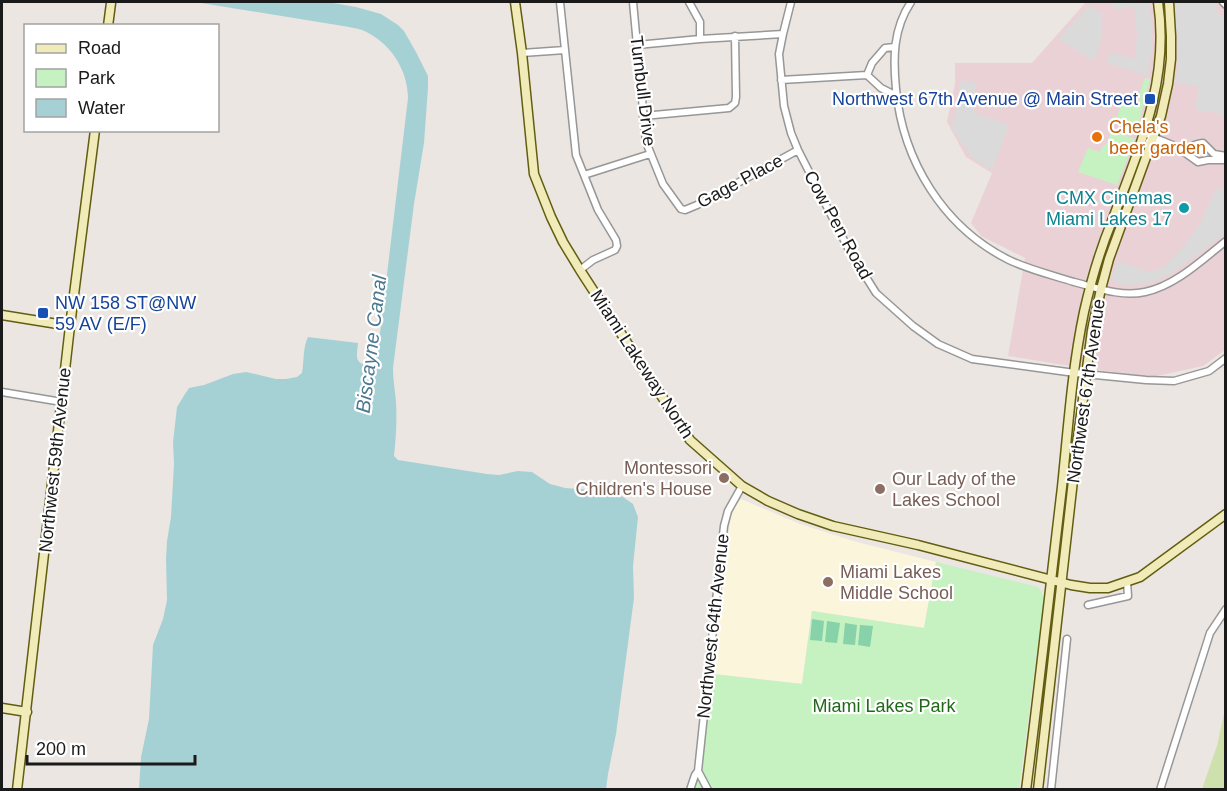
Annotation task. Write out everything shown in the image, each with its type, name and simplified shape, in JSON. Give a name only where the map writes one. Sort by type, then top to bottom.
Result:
[{"type":"street","name":"Miami Lakeway North","points":[[515,2],[534,174],[551,217],[580,270],[690,440],[742,486],[777,505],[833,526],[1090,588],[1108,588],[1140,577],[1226,514]]},
{"type":"street","points":[[560,2],[576,156],[598,210],[616,240],[617,246],[615,250],[593,260],[580,270]]},
{"type":"street","name":"Turnbull Drive","points":[[633,2],[646,142],[663,184],[681,209]]},
{"type":"street","points":[[689,2],[700,22],[700,39]]},
{"type":"street","name":"Cow Pen Road","points":[[791,2],[779,54],[783,105],[791,133],[849,250],[876,293],[913,326],[938,344],[972,359],[1075,373],[1174,381],[1209,371],[1226,358]]},
{"type":"street","points":[[911,2],[900,24],[895,47],[894,70],[903,133],[919,170],[942,206],[975,239],[1009,260],[1032,269],[1101,289],[1132,294],[1160,288],[1174,281],[1226,241]]},
{"type":"street","name":"Northwest 67th Avenue","points":[[1026,789],[1081,331],[1091,286],[1110,224],[1144,136],[1155,94],[1161,48],[1158,2]]},
{"type":"street","name":"Northwest 67th Avenue","points":[[1038,789],[1092,330],[1101,289],[1119,232],[1154,139],[1166,98],[1172,36],[1169,2]]},
{"type":"street","points":[[1223,2],[1226,5]]},
{"type":"street","points":[[108,24],[111,3]]},
{"type":"street","points":[[637,45],[783,34]]},
{"type":"street","points":[[643,116],[729,108],[735,103],[735,36]]},
{"type":"street","points":[[867,75],[872,63],[885,48],[895,47]]},
{"type":"street","points":[[522,52],[564,50]]},
{"type":"street","points":[[781,80],[867,75],[881,88],[897,96]]},
{"type":"street","name":"Northwest 59th Avenue","points":[[17,789],[95,132]]},
{"type":"street","points":[[1144,136],[1184,148],[1203,143],[1214,154],[1226,158]]},
{"type":"street","points":[[1154,139],[1184,152],[1198,162],[1226,158]]},
{"type":"street","name":"Gage Place","points":[[681,209],[685,210],[697,205],[798,150]]},
{"type":"street","points":[[584,175],[650,154]]},
{"type":"street","points":[[2,315],[70,326]]},
{"type":"street","points":[[2,392],[62,402]]},
{"type":"street","name":"Northwest 64th Avenue","points":[[690,789],[698,771],[724,526],[728,511],[742,486]]},
{"type":"street","points":[[1088,604],[1128,596],[1127,582]]},
{"type":"street","points":[[1160,789],[1210,633],[1226,609]]},
{"type":"street","points":[[1052,789],[1067,639]]},
{"type":"street","points":[[1037,702],[1048,703]]},
{"type":"street","points":[[2,708],[27,712]]},
{"type":"street","points":[[698,771],[708,789]]},
{"type":"shaded area","points":[[1086,2],[1225,2],[1225,350],[1203,366],[1152,377],[1008,356],[1025,258],[981,236],[971,223],[992,173],[966,157],[947,122],[955,84],[955,63],[1032,63]]},
{"type":"shaded area","points":[[1113,2],[1149,2],[1151,53],[1148,76],[1107,63],[1110,53],[1135,59],[1137,35],[1134,6],[1114,10]]},
{"type":"shaded area","points":[[1175,2],[1212,2],[1223,19],[1226,26],[1225,118],[1217,113],[1195,110],[1199,87],[1175,82],[1178,64]]},
{"type":"shaded area","points":[[1089,6],[1102,14],[1102,35],[1094,61],[1058,39]]},
{"type":"shaded area","points":[[960,81],[975,82],[974,113],[1009,125],[992,170],[973,159],[951,127],[958,106]]},
{"type":"shaded area","points":[[1225,188],[1225,234],[1169,275],[1147,284],[1122,285],[1111,280],[1118,261],[1149,272],[1163,268],[1186,244],[1200,223],[1216,189]]},
{"type":"shaded area","name":"Miami Lakes Middle School","points":[[741,499],[800,524],[857,542],[936,562],[924,628],[812,611],[802,684],[713,674],[730,519]]},
{"type":"green space","points":[[1145,78],[1150,79],[1138,127],[1112,119],[1113,116],[1117,117],[1124,95],[1138,103]]},
{"type":"green space","points":[[1111,131],[1135,139],[1117,185],[1078,172],[1088,148],[1100,152],[1107,143]]},
{"type":"green space","name":"Miami Lakes Park","points":[[936,562],[1038,587],[1044,598],[1019,789],[695,790],[713,674],[802,684],[812,611],[924,628]]},
{"type":"green space","points":[[812,619],[824,621],[822,641],[810,640]]},
{"type":"green space","points":[[827,621],[840,623],[837,643],[825,642]]},
{"type":"green space","points":[[845,623],[857,625],[855,645],[843,644]]},
{"type":"green space","points":[[860,625],[873,626],[870,647],[858,645]]},
{"type":"green space","points":[[1225,709],[1225,789],[1202,789],[1217,746]]},
{"type":"water","points":[[195,2],[310,2],[356,7],[381,14],[398,25],[416,52],[428,76],[428,88],[424,143],[393,368],[396,402],[394,456],[398,460],[487,474],[532,472],[550,484],[565,488],[606,491],[620,495],[633,504],[638,517],[633,566],[634,598],[616,734],[606,789],[139,789],[141,757],[149,719],[153,645],[163,619],[167,600],[166,559],[171,517],[173,442],[177,407],[189,388],[233,374],[246,372],[276,379],[297,377],[302,373],[304,349],[308,337],[358,343],[357,359],[365,365],[371,365],[374,362],[378,350],[408,98],[405,77],[395,57],[381,41],[362,30]]},
{"type":"place","name":"Northwest 67th Avenue @ Main Street","points":[[1150,99]]},
{"type":"place","name":"Chela's beer garden","points":[[1097,137]]},
{"type":"place","name":"CMX Cinemas Miami Lakes 17","points":[[1184,208]]},
{"type":"place","name":"NW 158 ST@NW 59 AV (E/F)","points":[[43,313]]},
{"type":"place","name":"Montessori Children's House","points":[[724,478]]},
{"type":"place","name":"Our Lady of the Lakes School","points":[[880,489]]},
{"type":"place","name":"Miami Lakes Middle School","points":[[828,582]]},
{"type":"water label","name":"Biscayne Canal","points":[[371,344]]}]
